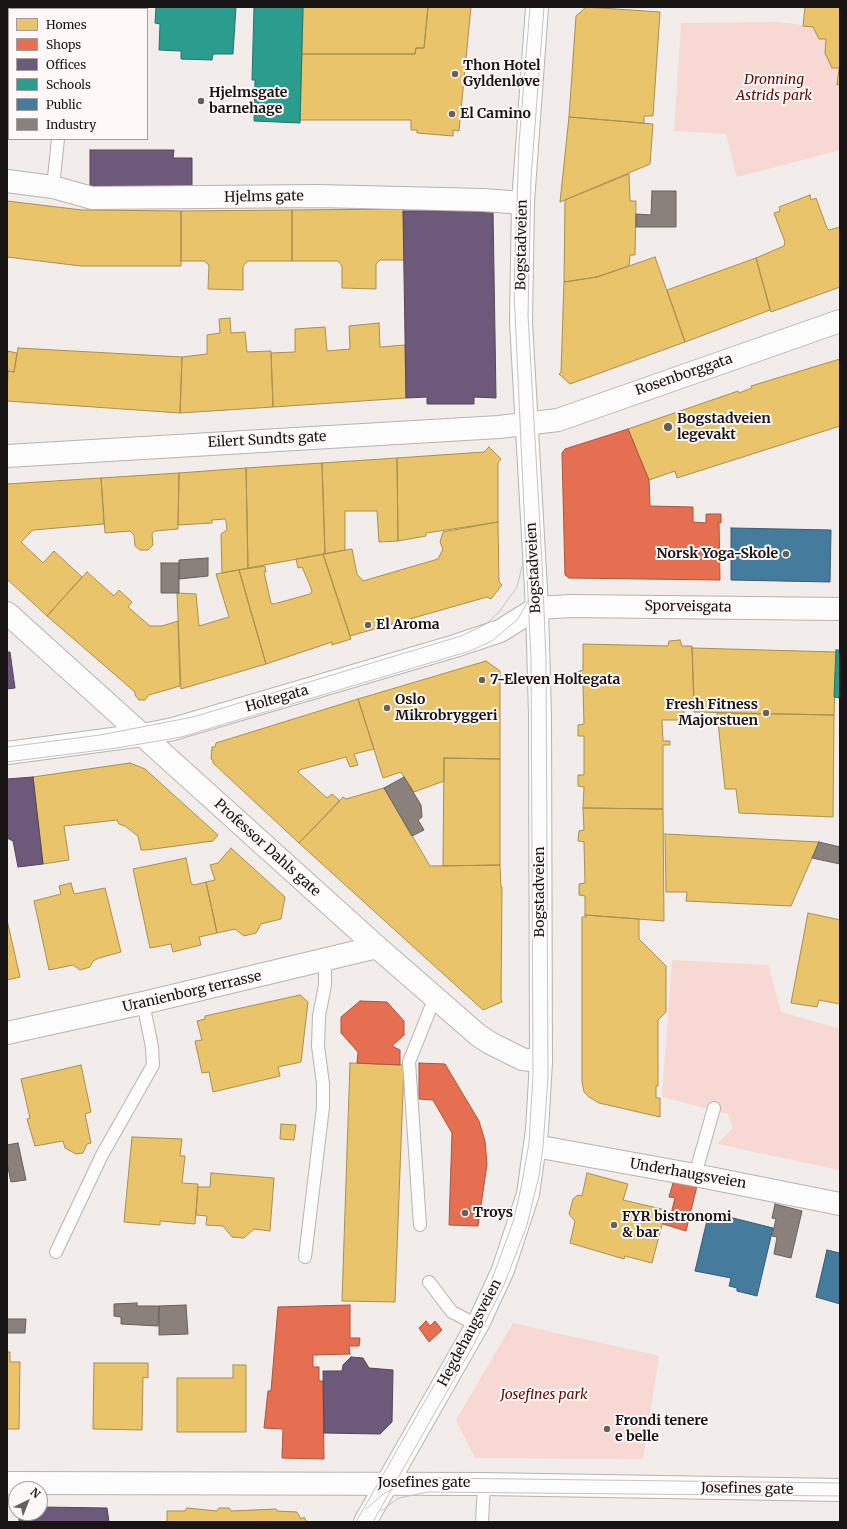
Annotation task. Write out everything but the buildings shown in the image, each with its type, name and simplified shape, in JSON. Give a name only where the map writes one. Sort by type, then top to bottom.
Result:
[{"type":"street","name":"Bogstadveien","points":[[536,7],[523,204],[521,322],[537,608],[540,715],[541,1062],[536,1138]]},
{"type":"street","name":"Hjelms gate","points":[[7,181],[53,187],[92,198],[318,196],[475,200],[523,204]]},
{"type":"street","name":"Rosenborggata","points":[[527,424],[558,420],[840,321]]},
{"type":"street","name":"Eilert Sundts gate","points":[[7,456],[527,424]]},
{"type":"street","name":"Sporveisgata","points":[[537,608],[571,606],[840,609]]},
{"type":"street","name":"Holtegata","points":[[7,753],[143,735],[173,729],[425,656],[500,631],[537,608]]},
{"type":"street","name":"Professor Dahls gate","points":[[7,613],[376,947],[435,997],[490,1043],[522,1059],[541,1062]]},
{"type":"street","name":"Uranienborg terrasse","points":[[7,1033],[143,1003],[376,947]]},
{"type":"street","name":"Underhaugsveien","points":[[536,1138],[640,1166],[695,1175],[840,1204]]},
{"type":"street","name":"Hegdehaugsveien","points":[[365,1522],[477,1325],[500,1277],[513,1244],[528,1194],[536,1138]]},
{"type":"street","name":"Josefines gate","points":[[7,1483],[387,1483],[840,1490]]},
{"type":"lane","points":[[53,187],[58,140]]},
{"type":"lane","points":[[305,1257],[323,1107],[323,1084],[318,1046],[319,1016],[325,985],[325,960]]},
{"type":"lane","points":[[420,1225],[409,1062],[435,997]]},
{"type":"lane","points":[[56,1252],[102,1155],[153,1065],[152,1047],[143,1003]]},
{"type":"lane","points":[[695,1175],[714,1108]]},
{"type":"lane","points":[[429,1282],[452,1312],[477,1325]]},
{"type":"lane","points":[[482,1522],[484,1484]]},
{"type":"green space","name":"Dronning Astrids park","points":[[778,22],[817,27],[838,68],[840,76],[840,150],[737,177],[726,134],[674,131],[681,23]]},
{"type":"green space","points":[[672,960],[768,965],[781,1012],[840,1029],[840,1170],[717,1144],[733,1128],[728,1114],[662,1097]]},
{"type":"green space","name":"Josefines park","points":[[513,1323],[659,1356],[643,1459],[475,1458],[456,1420]]},
{"type":"tram line","points":[[356,1522],[473,1317],[492,1279],[513,1222],[529,1143],[533,1074],[531,660],[514,291],[519,143],[530,7]]},
{"type":"tram line","points":[[373,1522],[474,1344],[504,1285],[527,1225],[539,1176],[543,1147],[548,1078],[546,660],[528,315],[531,178],[544,7]]},
{"type":"tram line","points":[[7,747],[100,735],[193,717],[461,636],[486,624],[499,612],[517,587],[523,563]]},
{"type":"tram line","points":[[7,762],[117,748],[181,737],[470,651],[492,641],[517,620],[533,593],[538,565]]},
{"type":"tram line","points":[[366,1509],[382,1495],[407,1481],[434,1478],[840,1483]]},
{"type":"tram line","points":[[381,1511],[399,1498],[428,1492],[840,1496]]},
{"type":"place","name":"Thon Hotel Gyldenløve","points":[[455,74]]},
{"type":"place","name":"Hjelmsgate barnehage","points":[[201,101]]},
{"type":"place","name":"El Camino","points":[[452,114]]},
{"type":"place","name":"Bogstadveien legevakt","points":[[668,427]]},
{"type":"place","name":"Norsk Yoga-Skole","points":[[786,554]]},
{"type":"place","name":"El Aroma","points":[[368,625]]},
{"type":"place","name":"7-Eleven Holtegata","points":[[482,680]]},
{"type":"place","name":"Oslo Mikrobryggeri","points":[[387,708]]},
{"type":"place","name":"Fresh Fitness Majorstuen","points":[[766,713]]},
{"type":"place","name":"Troys","points":[[465,1213]]},
{"type":"place","name":"FYR bistronomi & bar","points":[[614,1225]]},
{"type":"place","name":"Frondi tenere e belle","points":[[607,1429]]}]
